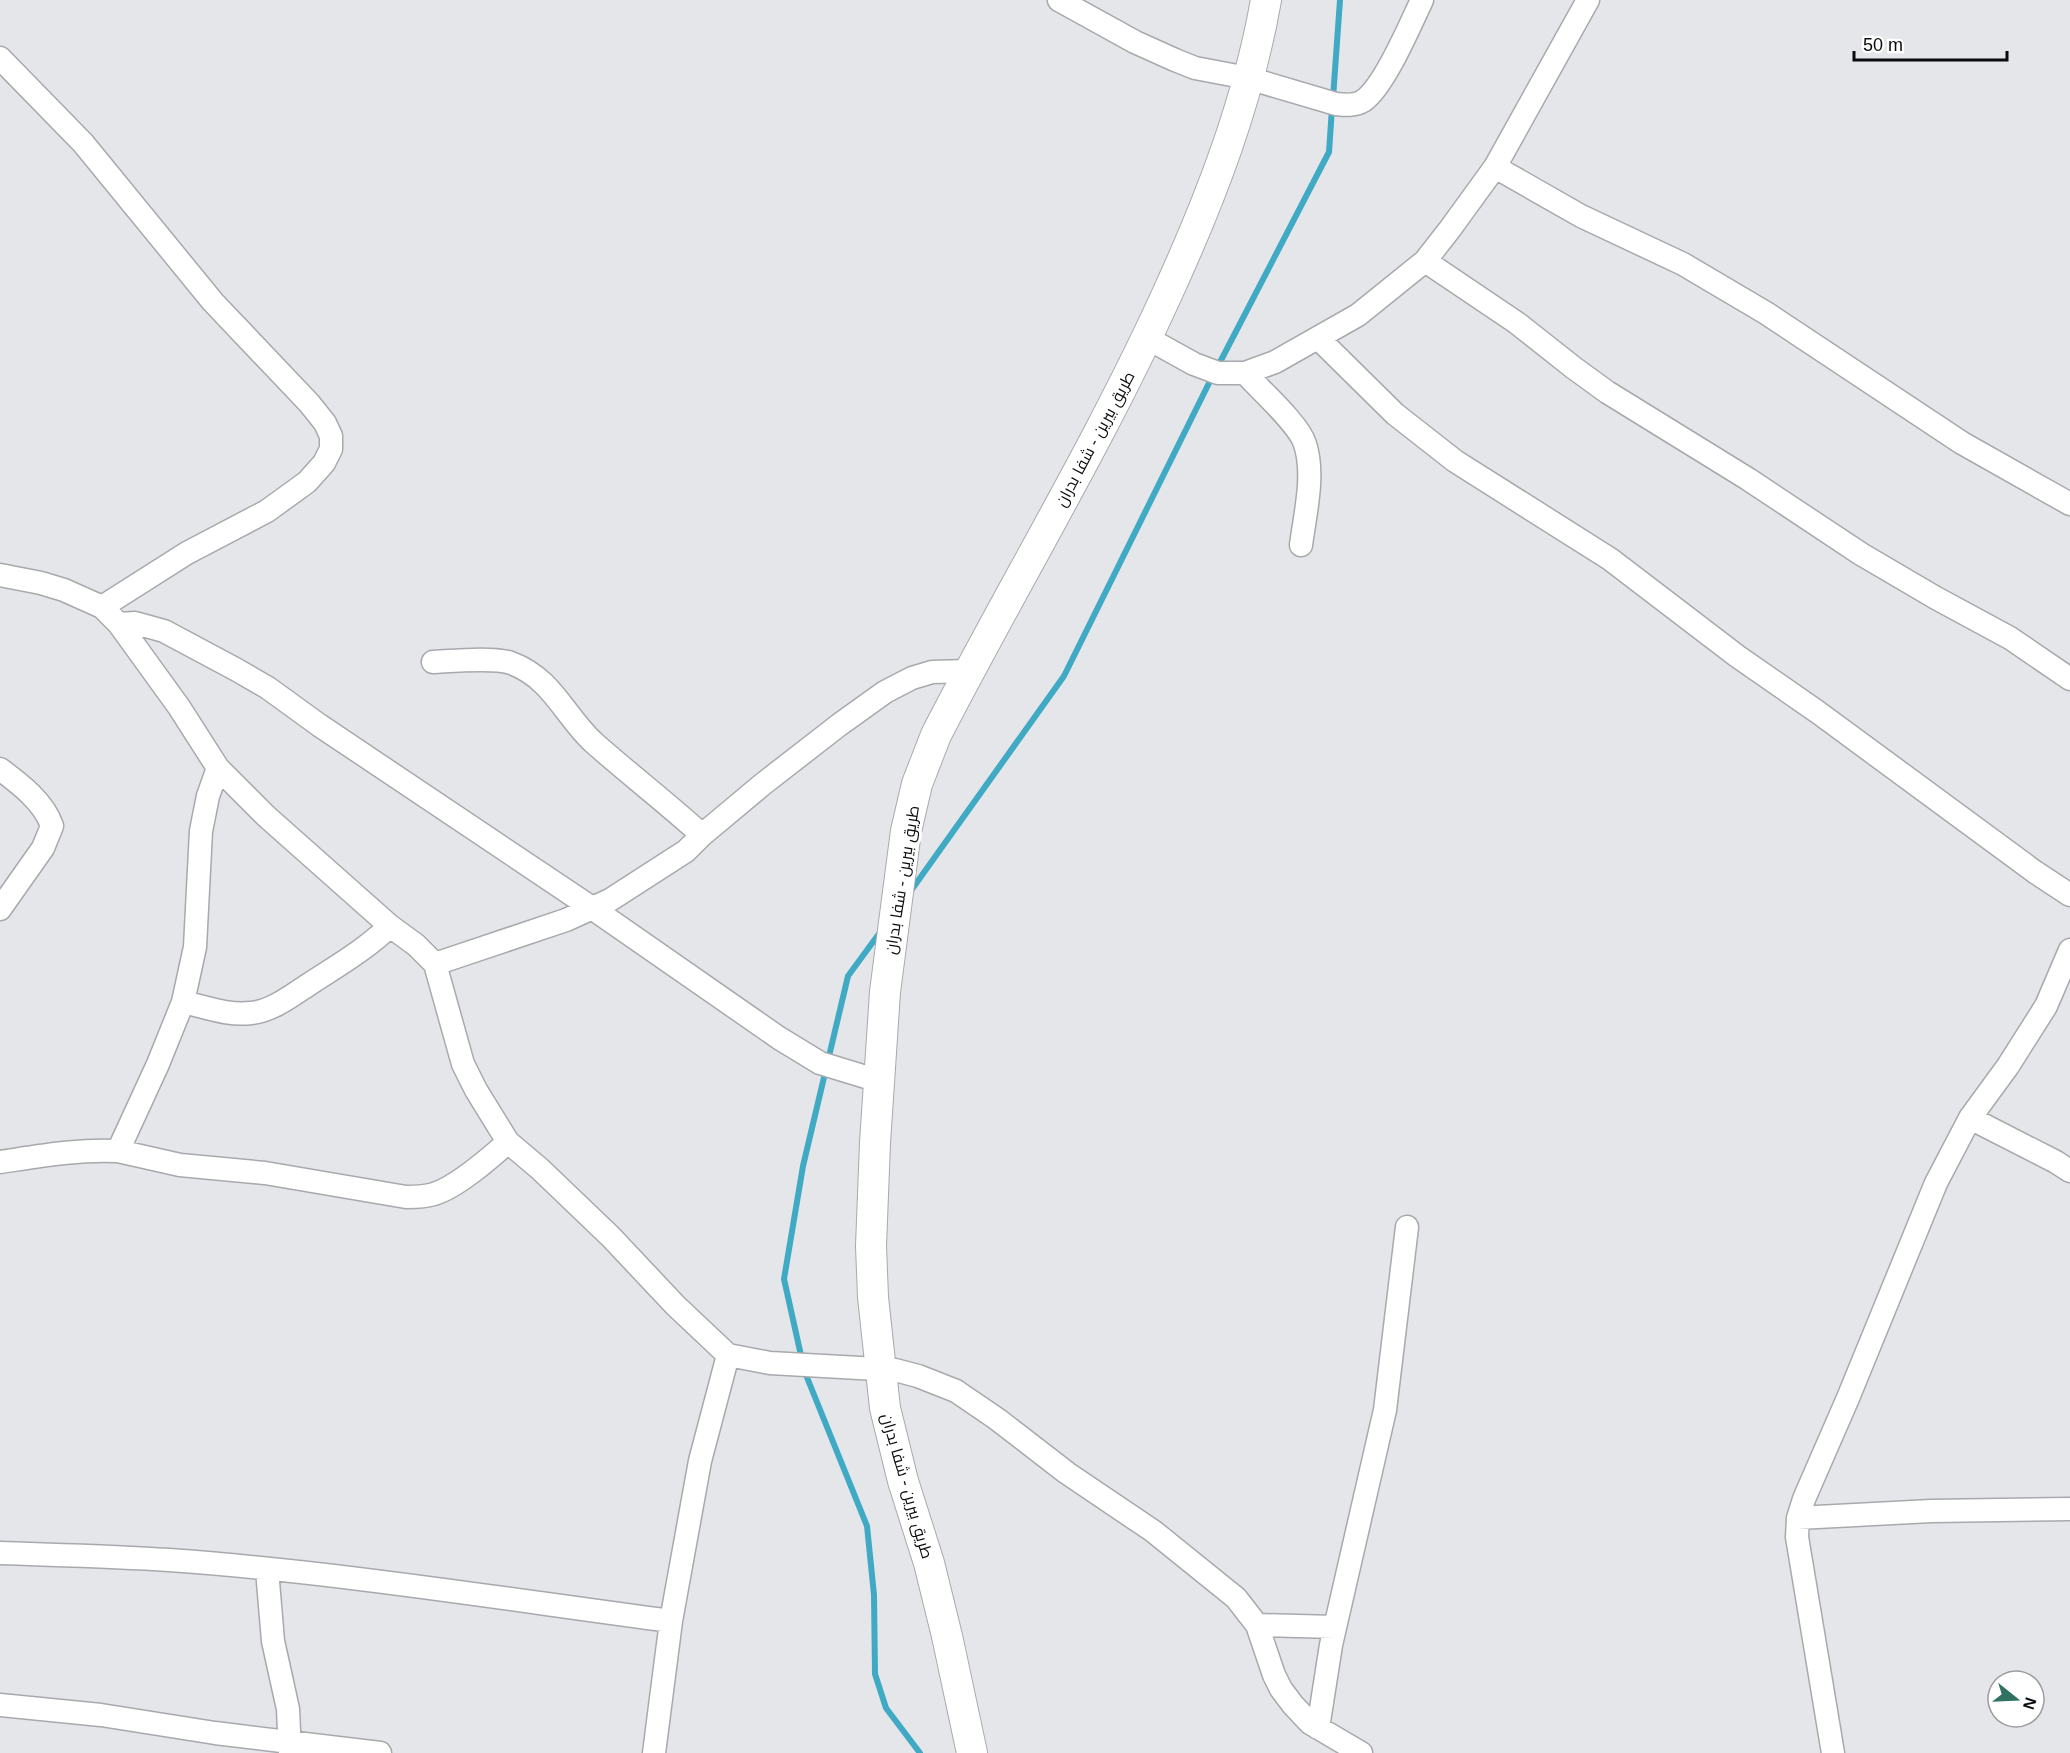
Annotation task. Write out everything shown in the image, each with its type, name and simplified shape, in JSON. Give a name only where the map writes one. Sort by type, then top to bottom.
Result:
[{"type":"main road","name":"طريق بيرين - شفا بدران","points":[[972,1753],[929,1563],[892,1438],[880,1370],[873,1297],[871,1246],[885,992],[906,831],[918,784],[936,735],[1112,409],[1201,220],[1231,138],[1266,0]]},
{"type":"street","points":[[1059,0],[1135,42],[1195,68],[1248,78],[1336,104],[1357,104],[1363,101],[1381,81],[1422,0]]},
{"type":"street","points":[[1147,338],[1194,364],[1218,373],[1245,373],[1275,362],[1358,315],[1425,261],[1495,167],[1588,0]]},
{"type":"street","points":[[0,58],[83,143],[213,302],[309,403],[325,423],[331,436],[331,449],[324,463],[307,482],[267,511],[187,553],[102,607]]},
{"type":"street","points":[[1495,167],[1581,216],[1692,270],[1766,313],[1962,443],[2070,504]]},
{"type":"street","points":[[1425,261],[1517,323],[1607,392],[1748,479],[1861,554],[2010,638],[2070,679]]},
{"type":"street","points":[[1318,338],[1395,414],[1455,461],[1610,559],[1737,657],[1819,713],[2070,895]]},
{"type":"street","points":[[1245,373],[1297,429],[1305,442],[1307,499],[1301,545]]},
{"type":"street","points":[[0,574],[64,590],[102,607],[119,624],[179,707],[218,768],[251,803],[435,964],[463,1064],[508,1142],[572,1199],[675,1305],[728,1355],[770,1363],[895,1371],[918,1376],[956,1391],[1129,1514],[1236,1598],[1257,1625],[1281,1689],[1310,1723],[1361,1753]]},
{"type":"street","points":[[119,624],[135,623],[164,631],[237,669],[592,908],[779,1038],[820,1063],[879,1081]]},
{"type":"street","points":[[433,662],[498,660],[525,669],[544,683],[562,703],[573,720],[595,743],[702,835]]},
{"type":"street","points":[[435,964],[566,920],[610,900],[686,851],[702,835],[831,731],[885,692],[912,678],[932,672],[969,671]]},
{"type":"street","points":[[118,1151],[183,1002],[195,947],[201,831],[208,796],[218,768]]},
{"type":"street","points":[[0,769],[33,797],[49,818],[52,826],[43,848],[0,909]]},
{"type":"street","points":[[183,1002],[236,1013],[266,1010],[363,951],[390,926]]},
{"type":"street","points":[[1833,1753],[1808,1592],[1797,1537],[1798,1518],[1936,1183],[1970,1118],[2028,1037],[2046,1006],[2070,950]]},
{"type":"street","points":[[1970,1118],[2070,1171]]},
{"type":"street","points":[[0,1162],[62,1153],[118,1151],[180,1164],[265,1173],[406,1197],[437,1193],[480,1166],[508,1142]]},
{"type":"street","points":[[1318,1728],[1335,1627],[1385,1410],[1407,1227]]},
{"type":"street","points":[[654,1753],[671,1621],[700,1461],[728,1355]]},
{"type":"street","points":[[1798,1518],[1931,1511],[2070,1509]]},
{"type":"street","points":[[0,1552],[168,1560],[267,1570],[470,1593],[671,1621]]},
{"type":"street","points":[[267,1570],[273,1641],[288,1709],[290,1748]]},
{"type":"street","points":[[1257,1625],[1335,1627]]},
{"type":"street","points":[[0,1705],[101,1715],[215,1733],[290,1748],[380,1753]]},
{"type":"waterway","points":[[1333,98],[1340,0]]},
{"type":"waterway","points":[[1217,368],[1329,152],[1332,108]]},
{"type":"waterway","points":[[910,892],[1064,676],[1212,377]]},
{"type":"waterway","points":[[802,1360],[784,1279],[803,1166],[848,976],[881,931]]},
{"type":"waterway","points":[[804,1370],[867,1526],[874,1595],[875,1674],[886,1708],[920,1753]]}]
